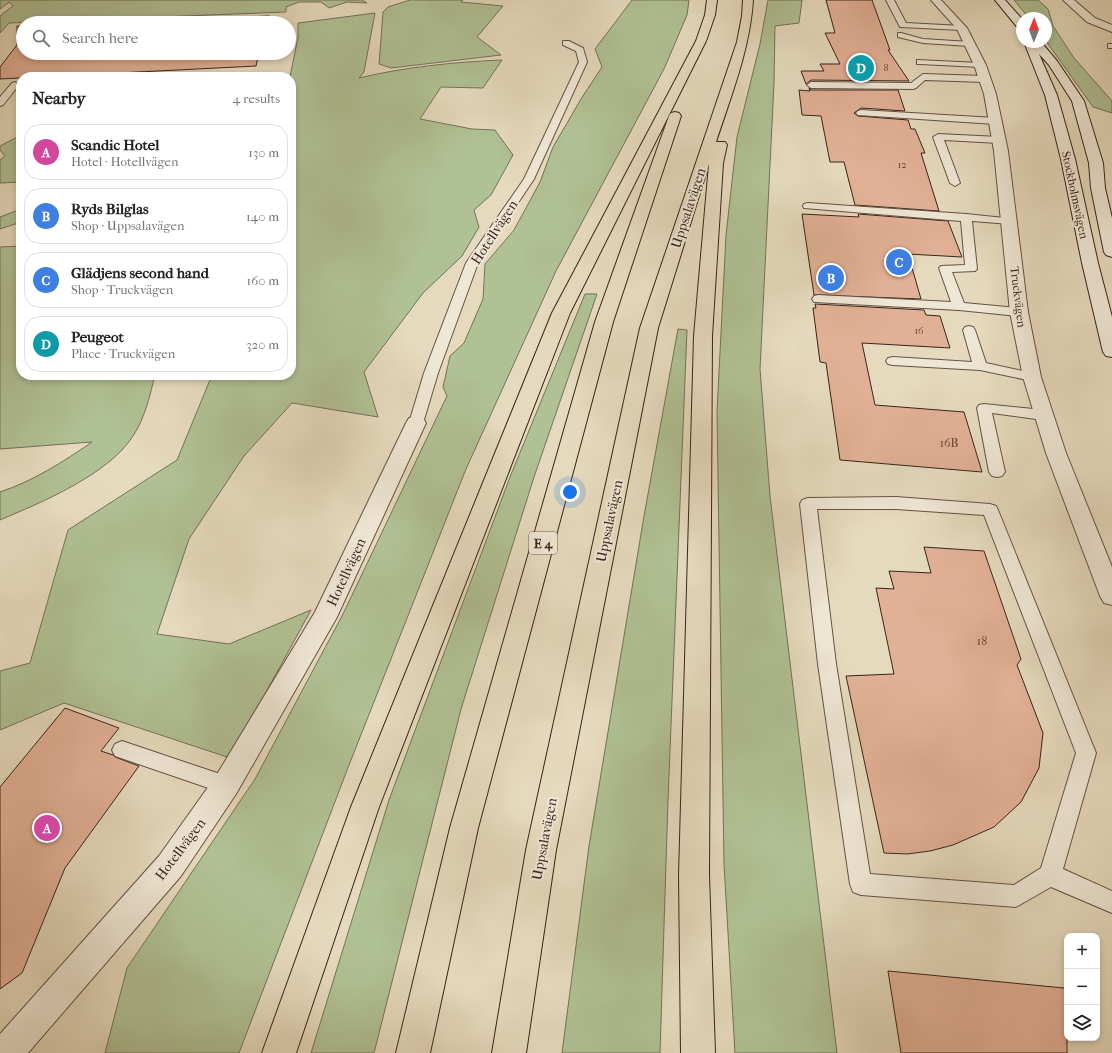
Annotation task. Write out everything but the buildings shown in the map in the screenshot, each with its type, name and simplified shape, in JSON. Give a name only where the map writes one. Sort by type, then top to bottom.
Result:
[{"type":"highway","name":"E 4","points":[[413,1053],[464,828],[604,322],[710,15],[712,0]]},
{"type":"highway","name":"Uppsalavägen","points":[[509,1053],[541,850],[649,328],[742,42],[747,16],[748,0]]},
{"type":"highway","points":[[279,1053],[365,807],[561,313],[701,41]]},
{"type":"highway","points":[[698,1053],[694,875],[703,336],[716,163],[742,42]]},
{"type":"street","name":"Truckvägen","points":[[936,0],[962,28],[983,72],[996,121],[1010,220],[1019,312],[1032,377],[1043,414],[1112,596]]},
{"type":"street","points":[[1000,0],[1016,19]]},
{"type":"street","points":[[1068,0],[1091,20],[1112,29]]},
{"type":"street","name":"Stockholmsvägen","points":[[1031,48],[1051,95],[1073,180],[1090,263],[1112,352]]},
{"type":"street","name":"Stockholmsvägen","points":[[1040,48],[1053,63],[1078,101],[1096,163],[1105,184],[1111,249]]},
{"type":"street","points":[[1073,180],[1105,184]]},
{"type":"street","name":"Stockholmsvägen","points":[[1111,249],[1112,219]]},
{"type":"street","name":"Hotellvägen","points":[[6,1053],[170,866],[226,785],[325,617],[416,423]]},
{"type":"lane","points":[[890,0],[903,25],[962,28]]},
{"type":"lane","points":[[901,35],[923,41],[970,44]]},
{"type":"lane","name":"Hotellvägen","points":[[416,423],[431,373],[472,263],[529,179],[583,62],[580,50],[566,43]]},
{"type":"lane","points":[[920,62],[983,72]]},
{"type":"lane","points":[[811,86],[914,86],[923,78],[983,72]]},
{"type":"lane","points":[[0,103],[15,85]]},
{"type":"lane","points":[[861,113],[996,121]]},
{"type":"lane","points":[[955,183],[938,137],[999,140]]},
{"type":"lane","points":[[808,206],[1010,220]]},
{"type":"lane","points":[[959,306],[945,268],[971,269],[966,217]]},
{"type":"lane","points":[[818,299],[959,306],[1019,312]]},
{"type":"lane","points":[[969,330],[980,366]]},
{"type":"lane","points":[[893,361],[980,366],[1032,377]]},
{"type":"lane","points":[[997,472],[984,408],[1043,414]]},
{"type":"lane","points":[[896,503],[990,510],[1086,753],[1050,875],[1016,896],[861,884],[827,664],[808,504],[896,503]]},
{"type":"lane","points":[[122,750],[226,785]]},
{"type":"lane","points":[[1050,875],[1112,902]]},
{"type":"green space","points":[[0,0],[362,0],[367,3],[347,2],[329,8],[321,2],[299,2],[286,7],[286,12],[185,16],[16,16],[16,23],[9,23],[0,33],[0,16],[13,6],[9,2],[0,9]]},
{"type":"green space","points":[[410,0],[463,0],[461,2],[503,6],[477,37],[501,55],[391,68],[379,64],[383,12],[388,7]]},
{"type":"green space","points":[[632,0],[689,0],[687,15],[664,69],[556,271],[466,469],[349,765],[239,1053],[105,1053],[127,968],[255,779],[343,614],[447,396],[443,387],[450,356],[464,343],[483,299],[485,264],[514,230],[540,182],[553,147],[602,67],[595,49]]},
{"type":"green space","points":[[768,0],[802,0],[799,23],[775,26],[774,83],[760,369],[770,496],[837,1053],[735,1053],[724,864],[717,411],[726,235],[737,137],[760,44]]},
{"type":"green space","points":[[1014,0],[1038,0],[1048,9],[1049,12],[1024,12]]},
{"type":"green space","points":[[375,13],[364,72],[359,78],[430,66],[502,60],[483,88],[441,87],[420,119],[472,129],[495,130],[513,155],[491,195],[474,210],[479,227],[462,256],[423,293],[364,372],[378,417],[292,403],[244,456],[189,539],[157,634],[229,644],[311,610],[230,758],[64,703],[0,730],[0,671],[30,663],[68,530],[177,460],[210,380],[296,380],[296,72],[291,72],[293,60],[296,60],[298,23]]},
{"type":"green space","points":[[1052,23],[1074,58],[1112,101],[1112,113],[1093,107],[1051,48]]},
{"type":"green space","points":[[16,138],[16,182],[0,183],[0,160],[5,156],[0,150],[0,146]]},
{"type":"green space","points":[[16,211],[16,224],[0,229],[0,217]]},
{"type":"green space","points":[[16,246],[16,380],[154,380],[141,422],[133,436],[122,450],[108,463],[73,486],[0,520],[0,492],[12,488],[48,470],[92,442],[0,449],[0,247]]},
{"type":"green space","points":[[585,294],[597,294],[534,477],[461,709],[374,1053],[311,1053],[389,800],[510,477]]},
{"type":"green space","points":[[678,329],[687,330],[668,800],[660,1053],[562,1053],[589,846],[644,516]]},
{"type":"place","name":"Peugeot","points":[[861,68]]},
{"type":"place","name":"Glädjens second hand","points":[[899,262]]},
{"type":"place","name":"Ryds Bilglas","points":[[831,278]]},
{"type":"place","name":"Scandic Hotel","points":[[47,828]]}]
